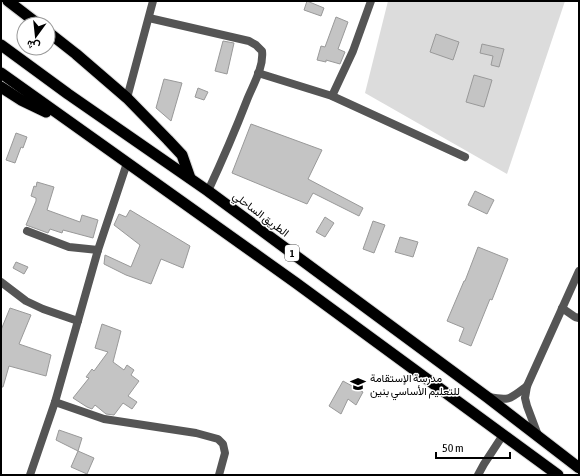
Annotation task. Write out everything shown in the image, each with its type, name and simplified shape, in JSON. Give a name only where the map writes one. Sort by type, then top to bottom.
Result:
[{"type":"highway","points":[[8,1],[28,16]]},
{"type":"highway","points":[[56,38],[127,98],[182,155],[190,178]]},
{"type":"highway","name":"الطريق الساحلي","points":[[1,45],[68,94],[208,191],[487,396],[579,468]]},
{"type":"highway","points":[[1,73],[296,283],[558,475]]},
{"type":"highway","points":[[1,87],[21,100],[71,124]]},
{"type":"street","points":[[127,98],[153,1]]},
{"type":"street","points":[[332,96],[353,50],[372,1]]},
{"type":"street","points":[[149,18],[249,41],[262,51],[263,58],[258,73],[208,191]]},
{"type":"street","points":[[258,73],[332,96],[465,157]]},
{"type":"street","points":[[30,475],[56,402],[98,250],[127,163]]},
{"type":"street","points":[[27,231],[69,247],[98,250]]},
{"type":"street","points":[[539,438],[525,398],[527,386],[579,271]]},
{"type":"street","points":[[1,282],[26,301],[43,309],[78,321]]},
{"type":"street","points":[[562,308],[579,318]]},
{"type":"street","points":[[487,396],[504,400],[509,399],[527,386]]},
{"type":"street","points":[[56,402],[104,419],[196,433],[218,440],[222,444],[225,454],[219,475]]},
{"type":"street","points":[[478,475],[503,435]]},
{"type":"shaded area","points":[[388,1],[565,1],[507,174],[365,93]]},
{"type":"building","points":[[307,1],[324,8],[321,16],[304,10]]},
{"type":"building","points":[[336,17],[348,22],[338,49],[345,52],[340,64],[326,60],[326,62],[317,60],[321,46],[325,47]]},
{"type":"building","points":[[436,34],[459,42],[453,60],[430,52]]},
{"type":"building","points":[[223,41],[234,43],[227,74],[215,71]]},
{"type":"building","points":[[482,44],[504,49],[499,67],[491,65],[493,56],[480,53]]},
{"type":"building","points":[[474,75],[492,80],[484,107],[466,102]]},
{"type":"building","points":[[164,79],[182,83],[171,121],[156,108]]},
{"type":"building","points":[[198,88],[208,92],[204,100],[195,97]]},
{"type":"building","points":[[251,124],[322,150],[308,179],[363,208],[359,216],[313,193],[307,204],[232,173]]},
{"type":"building","points":[[16,133],[27,137],[23,148],[21,147],[15,163],[6,160]]},
{"type":"building","points":[[37,182],[54,187],[47,210],[80,222],[82,215],[98,220],[93,238],[63,230],[62,233],[50,229],[48,233],[26,225],[36,201],[36,198],[31,196]]},
{"type":"building","points":[[475,191],[494,200],[487,214],[468,205]]},
{"type":"building","points":[[130,210],[190,246],[183,268],[161,259],[151,284],[126,275],[104,264],[105,255],[131,267],[140,245],[114,225],[119,214],[126,217]]},
{"type":"building","points":[[325,217],[334,223],[325,237],[316,232]]},
{"type":"building","points":[[373,221],[385,225],[374,253],[363,249]]},
{"type":"building","points":[[400,237],[418,242],[413,257],[395,252]]},
{"type":"building","points":[[478,247],[508,259],[492,300],[490,299],[471,346],[459,341],[464,328],[447,321]]},
{"type":"building","points":[[16,262],[28,267],[24,274],[13,268]]},
{"type":"building","points":[[10,308],[31,315],[19,344],[51,355],[46,376],[9,366],[3,387],[1,387],[1,330]]},
{"type":"building","points":[[102,324],[121,331],[113,362],[124,370],[127,365],[134,370],[131,375],[139,381],[128,396],[137,402],[132,409],[123,403],[114,415],[106,414],[95,405],[92,409],[87,407],[73,398],[89,378],[86,377],[92,369],[94,371],[108,352],[95,348]]},
{"type":"building","points":[[343,381],[363,392],[356,405],[348,399],[341,414],[329,406]]},
{"type":"building","points":[[59,430],[82,438],[78,451],[56,440]]},
{"type":"building","points":[[78,451],[94,458],[87,474],[71,467]]},
{"type":"place","name":"مدرسة اﻹستقامة للتعليم اﻷساسي بنين","points":[[358,384]]}]
